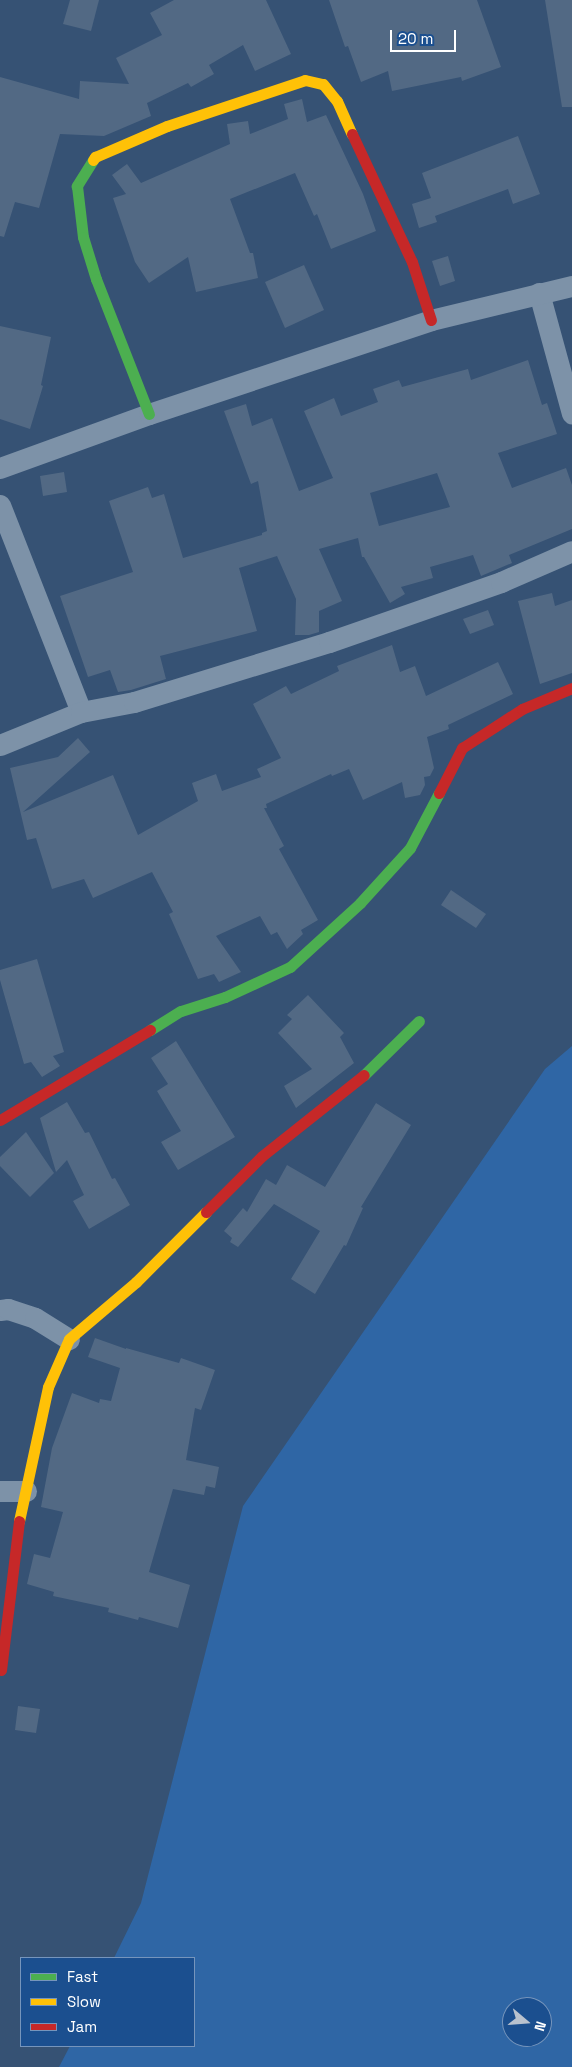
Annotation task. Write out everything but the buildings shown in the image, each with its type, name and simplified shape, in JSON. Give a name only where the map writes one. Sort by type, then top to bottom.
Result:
[{"type":"street","points":[[149,414],[96,279],[83,237],[77,186],[95,157],[167,126],[305,80],[323,84],[337,101],[412,262],[431,320]]},
{"type":"street","points":[[0,468],[149,414],[431,320],[572,286]]},
{"type":"street","points":[[539,293],[572,414]]},
{"type":"street","points":[[0,505],[81,712]]},
{"type":"street","points":[[0,746],[81,712],[134,702],[270,662],[501,582],[572,551]]},
{"type":"street","points":[[0,1120],[181,1011],[225,997],[290,967],[360,903],[410,848],[462,748],[522,708],[572,688]]},
{"type":"street","points":[[1,1670],[18,1527],[48,1387],[69,1339],[136,1282],[262,1156],[359,1080],[420,1021]]},
{"type":"street","points":[[0,1310],[8,1309],[35,1318],[69,1339]]},
{"type":"street","points":[[0,1492],[26,1491]]},
{"type":"shaded area","points":[[572,1046],[572,2067],[59,2067],[69,2047],[195,2047],[195,1957],[114,1957],[141,1903],[243,1506],[545,1069]]},
{"type":"traffic: fast","points":[[93,160],[77,186],[83,237],[96,279],[149,414]]},
{"type":"traffic: fast","points":[[150,1030],[181,1011],[225,997],[290,967],[360,903],[410,848],[439,793]]},
{"type":"traffic: fast","points":[[364,1075],[419,1021]]},
{"type":"traffic: slow","points":[[93,160],[95,157],[167,126],[305,80],[323,84],[337,101],[352,134]]},
{"type":"traffic: slow","points":[[19,1521],[48,1387],[69,1339],[136,1282],[206,1212]]},
{"type":"traffic: jam","points":[[352,134],[412,262],[431,320]]},
{"type":"traffic: jam","points":[[439,793],[462,748],[522,709],[572,688]]},
{"type":"traffic: jam","points":[[0,1120],[150,1030]]},
{"type":"traffic: jam","points":[[206,1212],[262,1156],[364,1075]]},
{"type":"traffic: jam","points":[[1,1670],[19,1521]]}]
